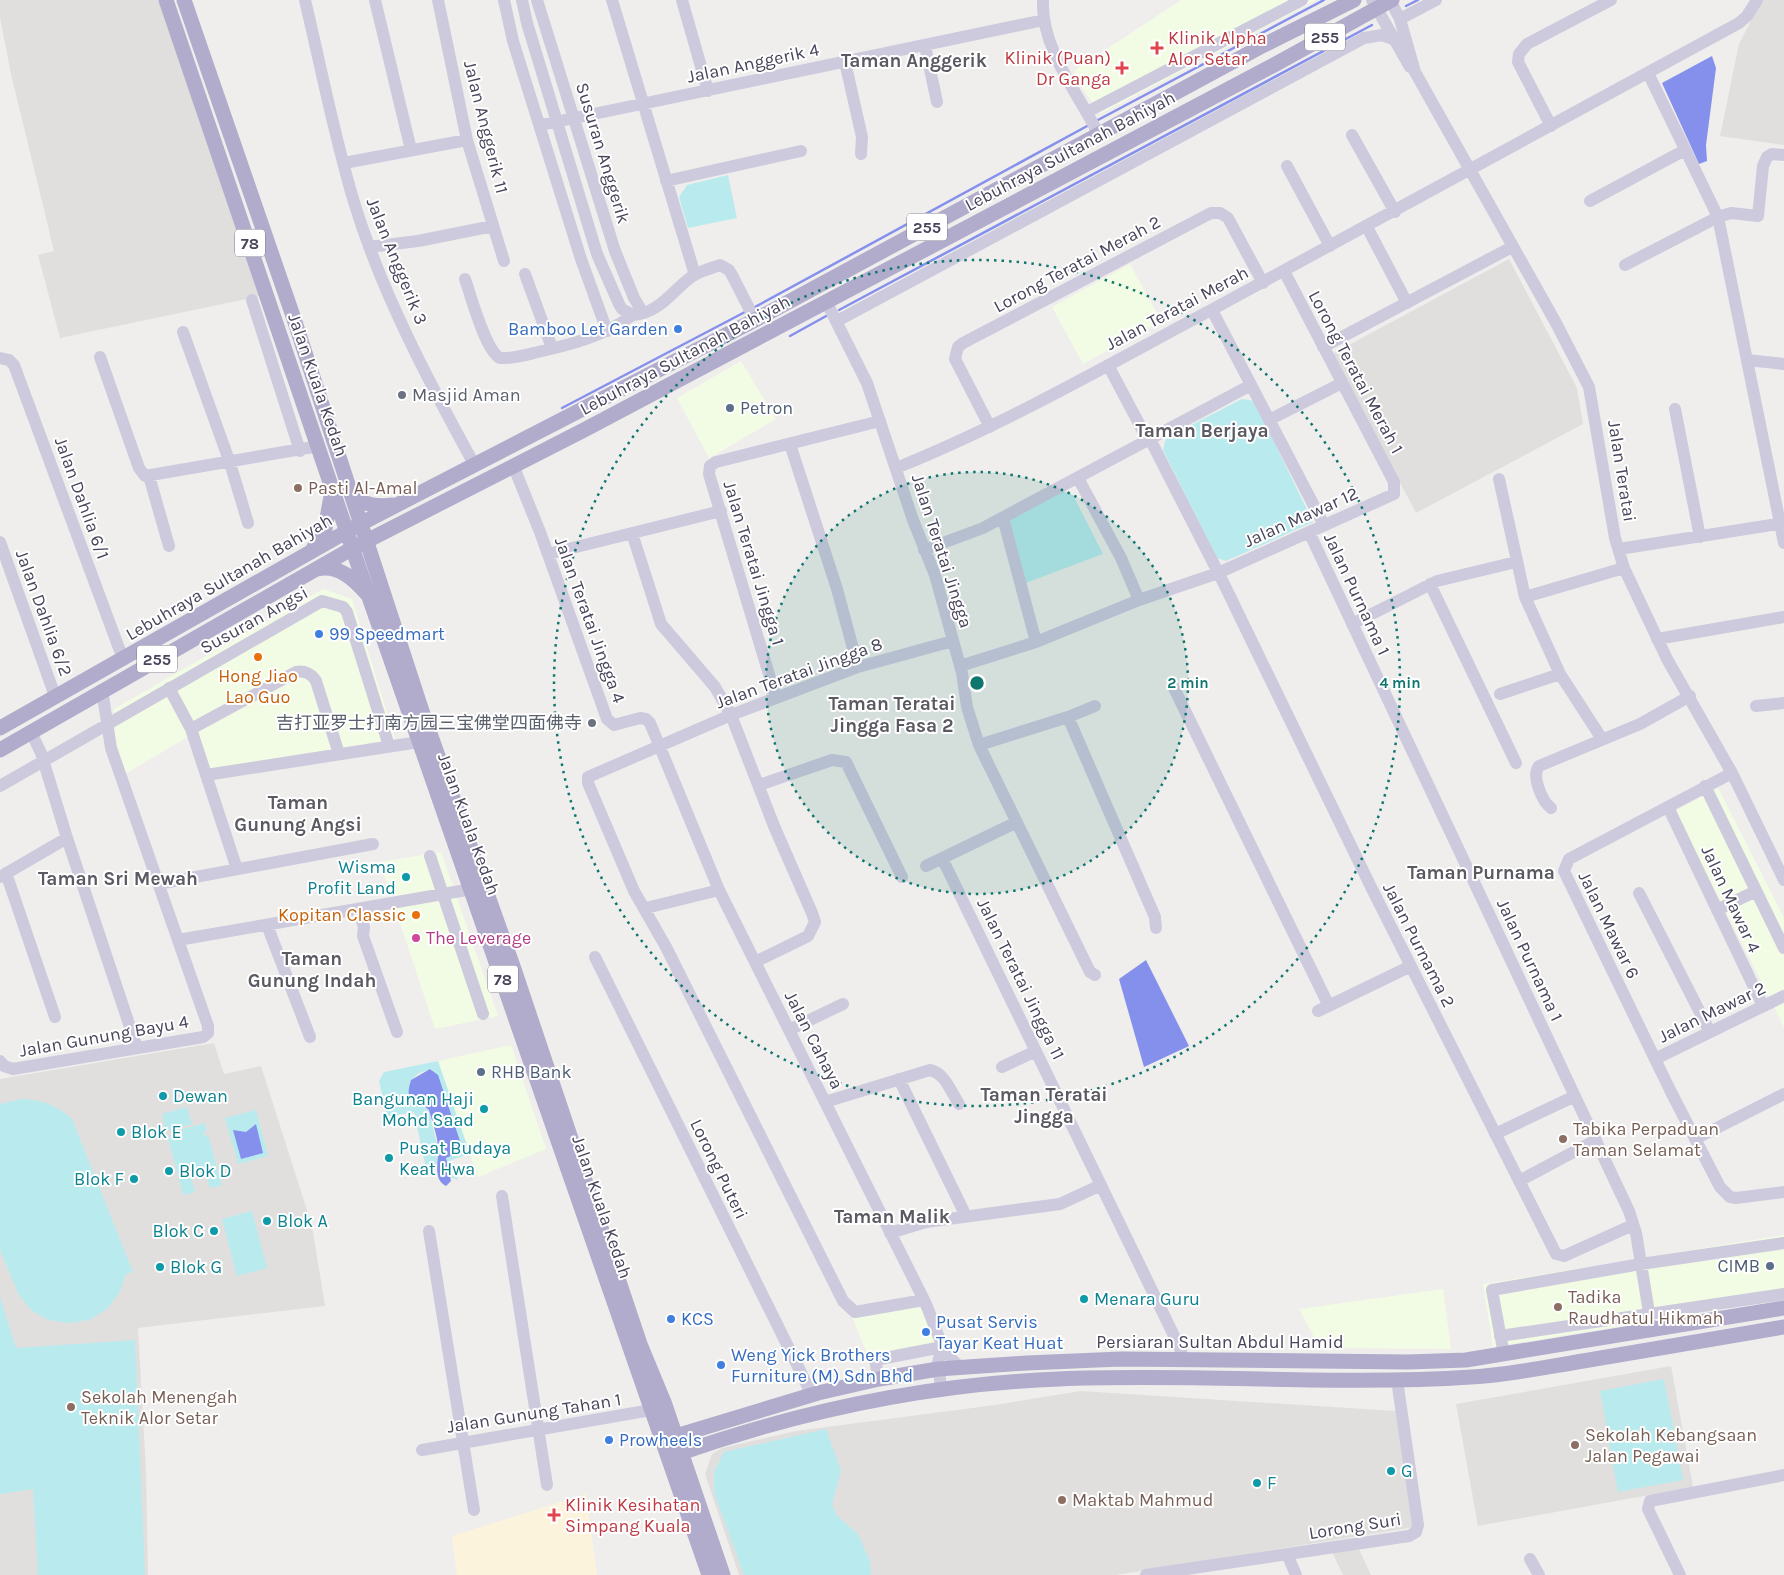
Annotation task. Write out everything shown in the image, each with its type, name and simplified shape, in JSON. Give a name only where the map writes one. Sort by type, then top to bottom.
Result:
[{"type":"main road","name":"Jalan Kuala Kedah","points":[[166,0],[332,487],[353,527],[359,545],[369,597],[419,742],[433,761],[514,969],[640,1344],[657,1406]]},
{"type":"main road","name":"Jalan Kuala Kedah","points":[[184,0],[293,316],[346,480],[353,527]]},
{"type":"main road","name":"Lebuhraya Sultanah Bahiyah","points":[[0,728],[353,527],[755,320],[1093,123],[1264,45],[1354,0]]},
{"type":"main road","name":"Lebuhraya Sultanah Bahiyah","points":[[0,750],[102,690],[359,545],[657,391],[826,301],[1374,4],[1391,0]]},
{"type":"main road","points":[[277,322],[293,316]]},
{"type":"main road","points":[[662,367],[667,374],[674,374],[732,344],[762,334]]},
{"type":"main road","points":[[598,402],[650,383],[657,391]]},
{"type":"main road","points":[[346,480],[352,493],[363,502],[377,506],[391,505],[404,501]]},
{"type":"main road","points":[[310,552],[325,529],[332,487]]},
{"type":"main road","points":[[372,562],[382,540],[389,530],[398,524]]},
{"type":"main road","name":"Jalan Kuala Kedah","points":[[359,545],[372,562],[472,889],[675,1455],[708,1572]]},
{"type":"main road","points":[[316,569],[326,567],[339,570],[359,585],[369,597]]},
{"type":"main road","name":"Persiaran Sultan Abdul Hamid","points":[[669,1438],[812,1395],[879,1379],[960,1367],[1111,1360],[1373,1362],[1466,1360],[1784,1308]]},
{"type":"main road","name":"Persiaran Sultan Abdul Hamid","points":[[675,1455],[719,1439],[850,1405],[941,1388],[1058,1379],[1397,1380],[1510,1373],[1784,1327]]},
{"type":"main road","points":[[1373,1362],[1373,1380]]},
{"type":"main road","points":[[708,1426],[687,1424],[657,1406],[654,1444],[692,1552],[708,1572]]},
{"type":"main road","points":[[692,1484],[694,1465],[698,1456],[704,1449],[719,1439]]},
{"type":"main road","name":"Jalan Kuala Kedah","points":[[675,1455],[692,1484],[723,1575]]},
{"type":"street","name":"Jalan Anggerik 3","points":[[305,0],[354,202],[369,247],[421,364],[474,466]]},
{"type":"street","points":[[375,0],[411,150]]},
{"type":"street","name":"Jalan Anggerik 11","points":[[438,0],[467,140],[504,261]]},
{"type":"street","points":[[504,0],[509,27],[541,126],[580,258],[607,331]]},
{"type":"street","points":[[522,0],[527,23],[597,254],[622,309],[638,314]]},
{"type":"street","name":"Susuran Anggerik","points":[[537,0],[615,251],[634,298],[638,314]]},
{"type":"street","points":[[612,0],[694,275]]},
{"type":"street","points":[[682,0],[708,90]]},
{"type":"street","points":[[1043,0],[1044,20],[1053,49],[1093,123],[1302,0]]},
{"type":"street","name":"Jalan Teratai","points":[[1391,0],[1400,19],[1415,72],[1563,337],[1588,388],[1624,568],[1657,639],[1732,773],[1784,880]]},
{"type":"street","points":[[1400,19],[1436,0]]},
{"type":"street","points":[[1551,126],[1518,62],[1519,54],[1527,44],[1611,0]]},
{"type":"street","name":"Jalan Teratai Merah","points":[[896,468],[947,448],[990,427],[1470,172],[1739,23],[1747,16],[1757,0]]},
{"type":"street","name":"Jalan Teratai","points":[[1374,4],[1406,64],[1415,72]]},
{"type":"street","name":"Jalan Anggerik 4","points":[[541,126],[1044,20]]},
{"type":"street","points":[[509,27],[527,23]]},
{"type":"street","points":[[837,321],[1369,36],[1382,35],[1393,39]]},
{"type":"street","points":[[925,46],[937,102]]},
{"type":"street","points":[[845,62],[862,137],[861,154]]},
{"type":"street","points":[[1648,73],[1718,217],[1782,523],[1784,543]]},
{"type":"street","points":[[1352,134],[1395,212]]},
{"type":"street","points":[[344,163],[467,140]]},
{"type":"street","points":[[1590,201],[1685,150]]},
{"type":"street","points":[[666,181],[801,151]]},
{"type":"street","points":[[1626,266],[1718,217],[1731,213],[1758,216],[1764,162],[1772,154],[1784,155]]},
{"type":"street","points":[[1287,166],[1330,246]]},
{"type":"street","name":"Lorong Teratai Merah 2","points":[[990,427],[955,359],[958,347],[963,343],[1211,213],[1220,213],[1228,218],[1263,282]]},
{"type":"street","points":[[369,247],[418,241],[493,226]]},
{"type":"street","points":[[1367,227],[1407,302]]},
{"type":"street","points":[[1323,347],[1512,247]]},
{"type":"street","points":[[580,258],[615,251]]},
{"type":"street","points":[[465,279],[487,341],[496,356],[505,359],[580,342],[607,331],[666,301],[694,275],[720,265],[725,267],[732,275],[755,320]]},
{"type":"street","name":"Lorong Teratai Merah 1","points":[[1284,271],[1394,482],[1395,490]]},
{"type":"street","points":[[525,274],[552,348]]},
{"type":"street","points":[[252,300],[300,451]]},
{"type":"street","name":"Jalan Teratai Jingga","points":[[826,301],[867,383],[924,550],[935,575],[960,666],[967,707],[979,745],[1090,972],[1095,975]]},
{"type":"street","points":[[1212,310],[1324,525]]},
{"type":"street","points":[[183,332],[230,463],[248,523]]},
{"type":"street","points":[[100,357],[139,468],[145,476],[300,451],[318,446]]},
{"type":"street","name":"Jalan Dahlia 6/1","points":[[0,358],[10,360],[14,365],[123,659]]},
{"type":"street","points":[[1747,360],[1784,364]]},
{"type":"street","name":"Jalan Purnama 2","points":[[1108,365],[1218,573],[1411,966],[1556,1254],[1559,1257],[1633,1224]]},
{"type":"street","points":[[1269,420],[1342,382]]},
{"type":"street","points":[[924,550],[966,536],[1003,518],[1251,386]]},
{"type":"street","points":[[1674,409],[1700,537]]},
{"type":"street","points":[[858,667],[838,589],[790,444],[880,421]]},
{"type":"street","name":"Jalan Teratai Jingga 1","points":[[776,698],[720,511],[710,474],[710,466],[716,462],[790,444]]},
{"type":"street","name":"Jalan Teratai Jingga 4","points":[[513,464],[548,554],[608,722],[618,725],[640,718],[646,719],[659,746]]},
{"type":"street","points":[[149,476],[169,546]]},
{"type":"street","points":[[1078,478],[1121,558],[1140,600]]},
{"type":"street","points":[[1499,479],[1525,596],[1560,674],[1602,739]]},
{"type":"street","name":"Jalan Mawar 12","points":[[960,666],[1036,642],[1140,600],[1218,573],[1391,497],[1395,490]]},
{"type":"street","points":[[548,554],[720,511]]},
{"type":"street","points":[[1003,518],[1036,642]]},
{"type":"street","points":[[1619,549],[1782,523]]},
{"type":"street","name":"Jalan Purnama 1","points":[[1309,532],[1629,1210],[1641,1264],[1652,1331]]},
{"type":"street","points":[[632,533],[661,624],[715,687],[731,715],[815,922],[808,936],[755,962]]},
{"type":"street","name":"Jalan Dahlia 6/2","points":[[0,542],[55,696]]},
{"type":"street","points":[[1352,624],[1430,584],[1516,562]]},
{"type":"street","points":[[1525,596],[1624,568]]},
{"type":"street","points":[[1430,584],[1516,763]]},
{"type":"street","name":"Susuran Angsi","points":[[0,786],[102,729],[108,722],[319,602],[325,601],[343,607],[348,612],[389,746]]},
{"type":"street","points":[[1657,639],[1784,617]]},
{"type":"street","name":"Jalan Teratai Jingga 8","points":[[646,908],[634,892],[588,783],[588,778],[731,715],[858,667],[953,641]]},
{"type":"street","points":[[191,730],[296,672],[302,671],[312,675],[316,681],[339,754]]},
{"type":"street","points":[[1500,694],[1560,674]]},
{"type":"street","points":[[169,688],[191,730],[237,870]]},
{"type":"street","points":[[1174,688],[1324,1009],[1411,966]]},
{"type":"street","points":[[102,690],[111,748],[178,940],[472,889]]},
{"type":"street","points":[[1551,808],[1536,779],[1536,769],[1640,724],[1690,696]]},
{"type":"street","points":[[1756,706],[1784,702]]},
{"type":"street","points":[[979,745],[1068,717],[1095,706]]},
{"type":"street","points":[[1068,717],[1155,917],[1156,928]]},
{"type":"street","points":[[31,732],[44,761],[66,838],[137,1048]]},
{"type":"street","points":[[206,775],[419,742]]},
{"type":"street","name":"Jalan Cahaya","points":[[659,746],[719,890],[924,1300],[942,1347],[960,1367]]},
{"type":"street","points":[[760,786],[832,760],[846,762],[902,877]]},
{"type":"street","name":"Jalan Mawar 6","points":[[1732,773],[1569,859],[1564,871],[1655,1059],[1720,1187],[1730,1197],[1784,1192]]},
{"type":"street","points":[[1705,786],[1784,948]]},
{"type":"street","name":"Jalan Mawar 4","points":[[1668,807],[1763,1006]]},
{"type":"street","points":[[926,866],[1017,822]]},
{"type":"street","points":[[55,1017],[3,875],[66,838]]},
{"type":"street","points":[[158,884],[373,844]]},
{"type":"street","points":[[430,856],[483,1014]]},
{"type":"street","name":"Jalan Teratai Jingga 11","points":[[942,858],[1184,1360]]},
{"type":"street","points":[[719,890],[646,908],[843,1301],[856,1312],[924,1300]]},
{"type":"street","points":[[1717,910],[1756,891]]},
{"type":"street","points":[[1639,893],[1710,1032]]},
{"type":"street","points":[[354,910],[355,929],[363,936],[397,1032]]},
{"type":"street","points":[[270,924],[280,957],[310,1037]]},
{"type":"street","name":"Jalan Gunung Bayu 4","points":[[2,1064],[13,1069],[203,1037],[208,1033],[208,1026],[178,940]]},
{"type":"street","name":"Lorong Puteri","points":[[595,957],[812,1395]]},
{"type":"street","name":"Jalan Mawar 2","points":[[1655,1059],[1784,996]]},
{"type":"street","points":[[789,1030],[843,1004]]},
{"type":"street","points":[[1002,1067],[1036,1051]]},
{"type":"street","points":[[825,1102],[930,1070],[937,1071],[959,1104]]},
{"type":"street","points":[[899,1079],[966,1216]]},
{"type":"street","points":[[1697,1142],[1784,1094]]},
{"type":"street","points":[[1495,1134],[1575,1096]]},
{"type":"street","points":[[1519,1181],[1596,1140]]},
{"type":"street","points":[[890,1233],[926,1222],[1064,1203],[1101,1185]]},
{"type":"street","points":[[502,1196],[547,1485]]},
{"type":"street","points":[[429,1231],[474,1510]]},
{"type":"street","points":[[1504,1355],[1492,1290],[1641,1264],[1784,1244]]},
{"type":"street","points":[[1500,1336],[1784,1294]]},
{"type":"street","points":[[879,1379],[874,1360],[942,1347]]},
{"type":"street","name":"Jalan Cahaya","points":[[941,1388],[938,1370],[942,1347]]},
{"type":"street","name":"Lorong Suri","points":[[1146,1575],[1192,1572],[1286,1554],[1409,1536],[1418,1530],[1397,1380]]},
{"type":"street","name":"Jalan Gunung Tahan 1","points":[[422,1450],[538,1430],[657,1406]]},
{"type":"street","points":[[1680,1575],[1648,1509],[1650,1501],[1784,1476]]},
{"type":"street","points":[[1286,1554],[1296,1575]]},
{"type":"street","points":[[1530,1559],[1539,1575]]},
{"type":"shaded area","points":[[0,0],[158,0],[265,295],[60,338],[38,255],[54,251],[11,74],[0,18]]},
{"type":"shaded area","points":[[1181,0],[1316,0],[1100,114],[1075,77],[1075,70]]},
{"type":"shaded area","points":[[1762,0],[1784,0],[1784,145],[1720,136],[1739,44]]},
{"type":"shaded area","points":[[728,175],[737,218],[688,228],[679,197],[687,185]]},
{"type":"shaded area","points":[[1509,259],[1577,388],[1583,424],[1416,513],[1332,354]]},
{"type":"shaded area","points":[[1130,264],[1161,321],[1083,364],[1052,307]]},
{"type":"shaded area","points":[[741,361],[776,419],[709,458],[677,398]]},
{"type":"shaded area","points":[[1242,399],[1254,401],[1313,522],[1226,561],[1217,558],[1163,450],[1166,438]]},
{"type":"shaded area","points":[[1061,491],[1073,495],[1103,554],[1023,584],[1007,520]]},
{"type":"shaded area","points":[[323,589],[352,599],[395,739],[210,769],[198,731],[125,774],[114,744],[114,709]]},
{"type":"shaded area","points":[[1718,788],[1784,918],[1784,1027],[1675,811]]},
{"type":"shaded area","name":"Taman Gunung Indah","points":[[441,852],[498,1016],[435,1029],[380,862]]},
{"type":"shaded area","points":[[214,1043],[224,1074],[261,1066],[312,1226],[325,1306],[138,1328],[146,1471],[148,1575],[0,1575],[0,1079]]},
{"type":"shaded area","points":[[511,1045],[546,1149],[478,1177],[438,1061]]},
{"type":"shaded area","points":[[438,1061],[470,1154],[451,1160],[458,1180],[450,1177],[445,1160],[450,1155],[432,1069],[419,1073],[411,1080],[409,1091],[417,1104],[429,1110],[438,1149],[437,1166],[426,1168],[414,1112],[387,1117],[379,1081],[384,1072]]},
{"type":"shaded area","points":[[22,1099],[49,1104],[72,1119],[133,1272],[126,1274],[119,1293],[107,1309],[89,1320],[69,1323],[48,1320],[31,1310],[19,1295],[0,1250],[0,1104]]},
{"type":"shaded area","points":[[187,1107],[192,1124],[166,1131],[162,1114]]},
{"type":"shaded area","points":[[256,1110],[268,1156],[238,1164],[225,1118]]},
{"type":"shaded area","points":[[205,1123],[207,1131],[203,1132],[204,1136],[208,1135],[222,1185],[210,1188],[204,1167],[189,1171],[195,1192],[183,1195],[168,1138],[172,1137],[171,1132]]},
{"type":"shaded area","points":[[252,1211],[267,1268],[237,1276],[222,1219]]},
{"type":"shaded area","points":[[1784,1235],[1784,1299],[1493,1347],[1483,1284]]},
{"type":"shaded area","points":[[1443,1289],[1451,1349],[1320,1348],[1299,1309]]},
{"type":"shaded area","name":"Sekolah Menengah Teknik Alor Setar","points":[[0,1297],[16,1348],[135,1340],[145,1575],[38,1575],[33,1489],[0,1494]]},
{"type":"shaded area","points":[[929,1303],[950,1349],[871,1363],[852,1317]]},
{"type":"shaded area","name":"Sekolah Kebangsaan Jalan Pegawai","points":[[1671,1366],[1693,1487],[1478,1526],[1456,1404]]},
{"type":"shaded area","points":[[1664,1379],[1683,1480],[1618,1492],[1600,1391]]},
{"type":"shaded area","name":"Maktab Mahmud","points":[[1081,1391],[1396,1411],[1415,1527],[1116,1575],[739,1575],[705,1474],[712,1454],[722,1448],[796,1431],[995,1405]]},
{"type":"shaded area","points":[[826,1429],[841,1471],[832,1504],[837,1516],[858,1534],[870,1561],[871,1575],[744,1575],[714,1492],[714,1472],[724,1452]]},
{"type":"shaded area","name":"Klinik Kesihatan Simpang Kuala","points":[[586,1494],[597,1575],[457,1575],[452,1536]]},
{"type":"shaded area","points":[[1358,1547],[1371,1575],[1343,1575],[1331,1550]]},
{"type":"water","points":[[1712,56],[1716,68],[1706,145],[1707,161],[1699,164],[1662,83]]},
{"type":"water","points":[[1146,960],[1189,1046],[1144,1067],[1119,979]]},
{"type":"water","points":[[430,1069],[438,1075],[462,1147],[460,1152],[446,1158],[451,1181],[446,1186],[439,1179],[437,1169],[438,1144],[429,1110],[412,1101],[409,1094],[411,1080]]},
{"type":"water","points":[[256,1124],[263,1153],[241,1159],[233,1130],[246,1132]]},
{"type":"waterway","points":[[1096,121],[1324,0]]},
{"type":"waterway","points":[[1406,6],[1418,0]]},
{"type":"waterway","points":[[839,310],[1372,25]]},
{"type":"waterway","points":[[755,307],[1089,125]]},
{"type":"waterway","points":[[562,408],[745,312]]},
{"type":"waterway","points":[[790,336],[828,315]]},
{"type":"place","name":"Klinik Alpha Alor Setar","points":[[1157,48]]},
{"type":"place","name":"Klinik (Puan) Dr Ganga","points":[[1122,68]]},
{"type":"place","name":"Bamboo Let Garden","points":[[678,329]]},
{"type":"place","name":"Masjid Aman","points":[[402,395]]},
{"type":"place","name":"Petron","points":[[730,408]]},
{"type":"place","name":"Pasti Al-Amal","points":[[298,488]]},
{"type":"place","name":"99 Speedmart","points":[[319,634]]},
{"type":"place","name":"Hong Jiao Lao Guo","points":[[258,657]]},
{"type":"place","name":"吉打亚罗士打南方园三宝佛堂四面佛寺","points":[[592,723]]},
{"type":"place","name":"Wisma Profit Land","points":[[406,877]]},
{"type":"place","name":"Kopitan Classic","points":[[416,915]]},
{"type":"place","name":"The Leverage","points":[[416,938]]},
{"type":"place","name":"RHB Bank","points":[[481,1072]]},
{"type":"place","name":"Dewan","points":[[163,1096]]},
{"type":"place","name":"Bangunan Haji Mohd Saad","points":[[484,1109]]},
{"type":"place","name":"Blok E","points":[[121,1132]]},
{"type":"place","name":"Tabika Perpaduan Taman Selamat","points":[[1563,1139]]},
{"type":"place","name":"Pusat Budaya Keat Hwa","points":[[389,1158]]},
{"type":"place","name":"Blok D","points":[[169,1171]]},
{"type":"place","name":"Blok F","points":[[134,1179]]},
{"type":"place","name":"Blok A","points":[[267,1221]]},
{"type":"place","name":"Blok C","points":[[214,1231]]},
{"type":"place","name":"CIMB","points":[[1770,1266]]},
{"type":"place","name":"Blok G","points":[[160,1267]]},
{"type":"place","name":"Menara Guru","points":[[1084,1299]]},
{"type":"place","name":"Tadika Raudhatul Hikmah","points":[[1558,1307]]},
{"type":"place","name":"KCS","points":[[671,1319]]},
{"type":"place","name":"Pusat Servis Tayar Keat Huat","points":[[926,1332]]},
{"type":"place","name":"Weng Yick Brothers Furniture (M) Sdn Bhd","points":[[721,1365]]},
{"type":"place","name":"Sekolah Menengah Teknik Alor Setar","points":[[71,1407]]},
{"type":"place","name":"Prowheels","points":[[609,1440]]},
{"type":"place","name":"Sekolah Kebangsaan Jalan Pegawai","points":[[1575,1445]]},
{"type":"place","name":"G","points":[[1391,1471]]},
{"type":"place","name":"F","points":[[1257,1483]]},
{"type":"place","name":"Maktab Mahmud","points":[[1062,1500]]},
{"type":"place","name":"Klinik Kesihatan Simpang Kuala","points":[[554,1515]]},
{"type":"district","name":"Taman Anggerik","points":[[914,60]]},
{"type":"district","name":"Taman Berjaya","points":[[1202,430]]},
{"type":"district","name":"Taman Teratai Jingga Fasa 2","points":[[892,714]]},
{"type":"district","name":"Taman Gunung Angsi","points":[[298,813]]},
{"type":"district","name":"Taman Purnama","points":[[1481,872]]},
{"type":"district","name":"Taman Sri Mewah","points":[[118,878]]},
{"type":"district","name":"Taman Gunung Indah","points":[[312,969]]},
{"type":"district","name":"Taman Teratai Jingga","points":[[1044,1105]]},
{"type":"district","name":"Taman Malik","points":[[892,1216]]}]
